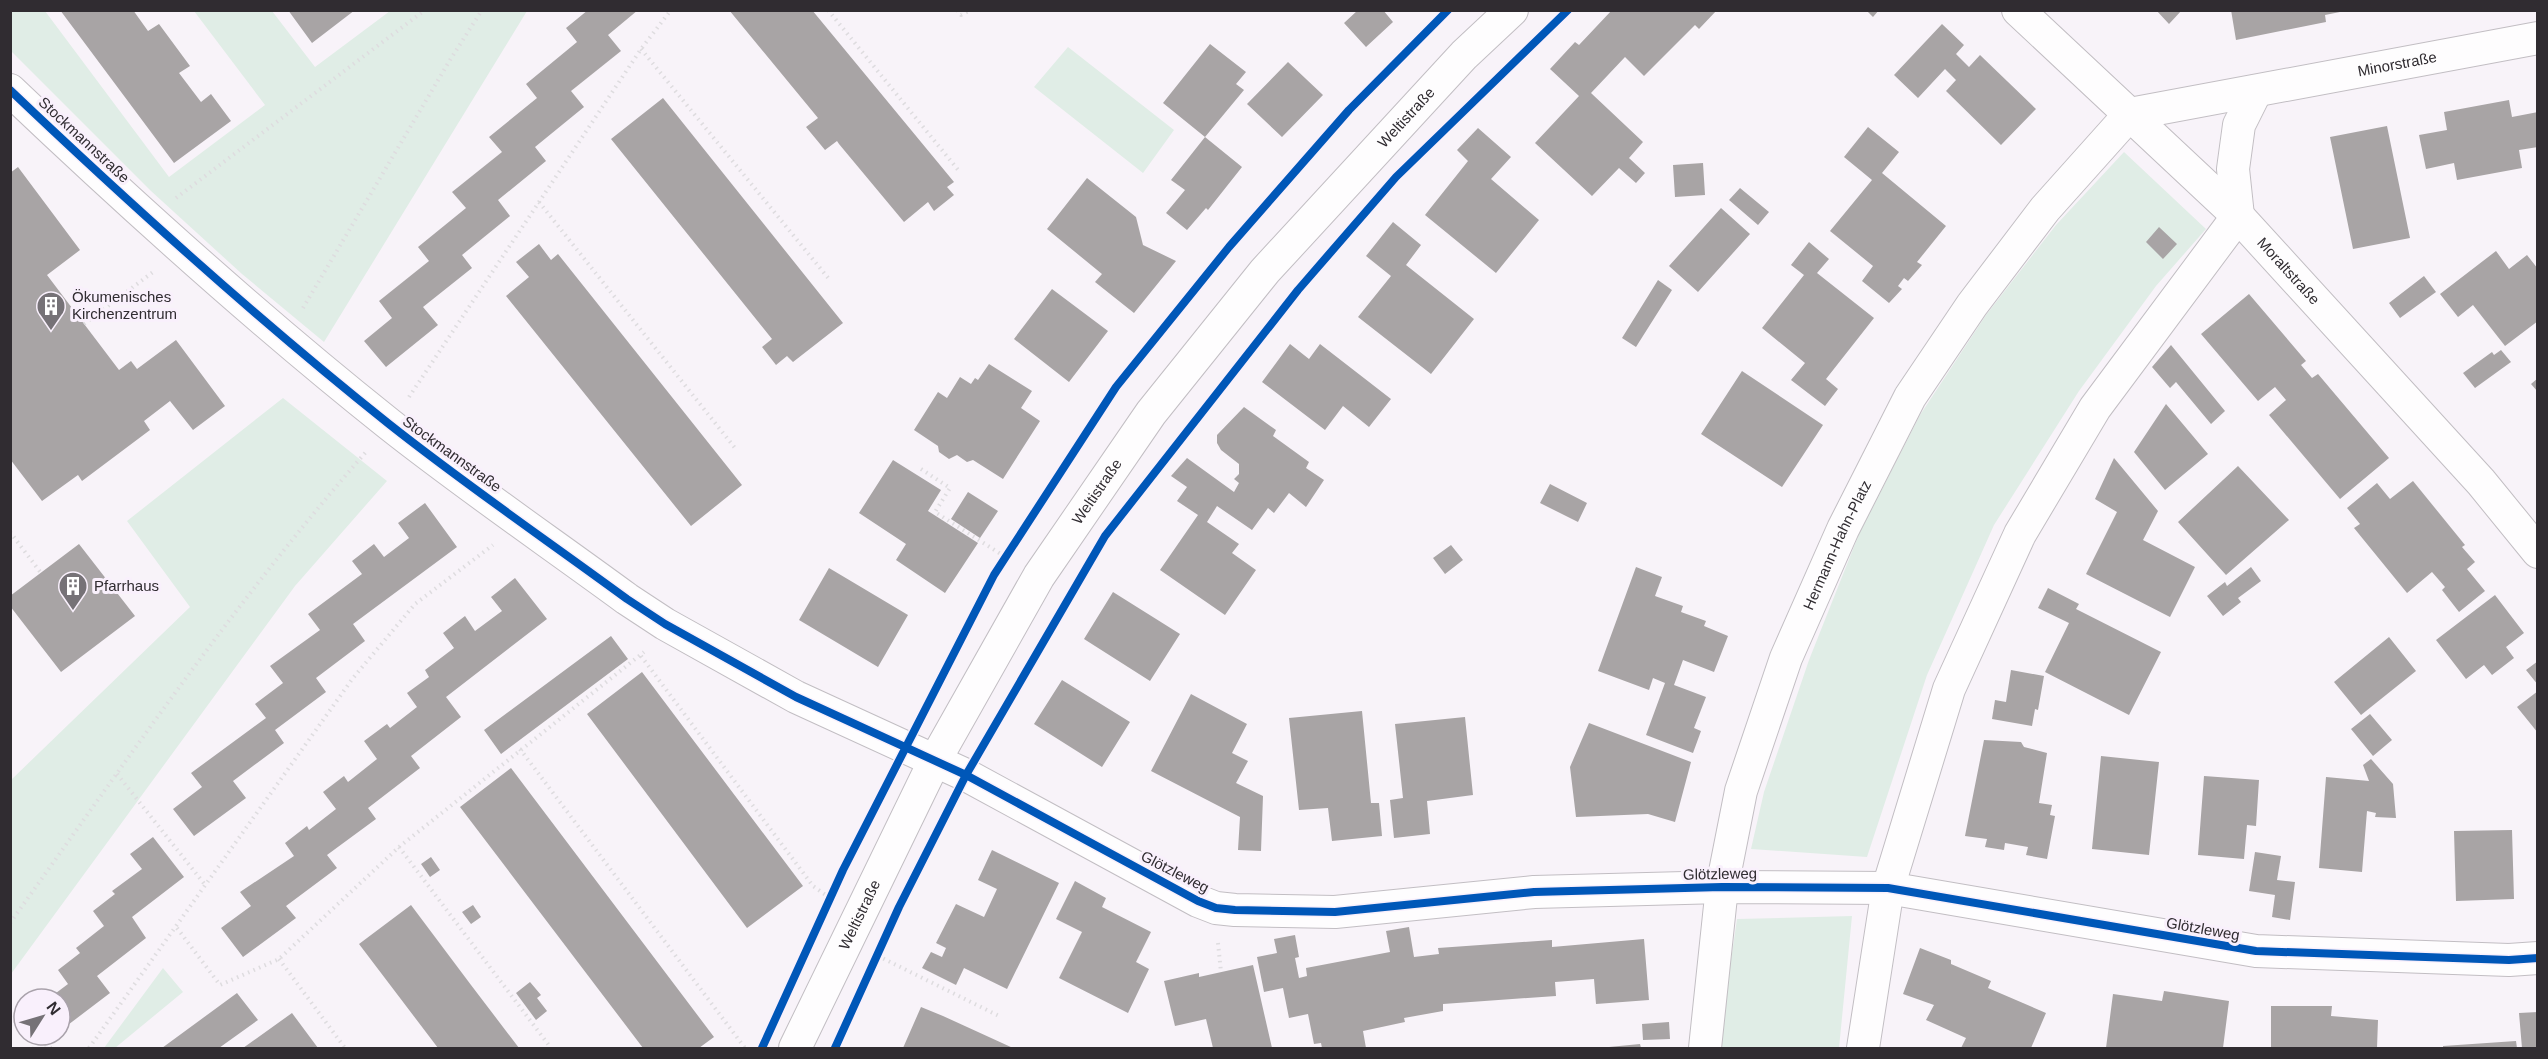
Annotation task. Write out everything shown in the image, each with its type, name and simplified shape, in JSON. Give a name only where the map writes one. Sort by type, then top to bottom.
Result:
[{"type":"street","name":"Weltistraße","points":[[795,1048],[934,762],[1038,578],[1150,413],[1265,271],[1464,55],[1512,10]]},
{"type":"street","name":"Moraltstraße","points":[[2018,10],[2238,216],[2481,482],[2538,552]]},
{"type":"street","name":"Minorstraße","points":[[2130,114],[2538,38]]},
{"type":"street","name":"Stockmannstraße","points":[[10,90],[182,250],[285,339],[390,425],[627,599],[665,624],[796,697],[934,762]]},
{"type":"street","points":[[1863,1048],[1888,888],[1949,689],[2019,534],[2095,408],[2238,216],[2233,169],[2239,125],[2256,91]]},
{"type":"street","name":"Hermann-Hahn-Platz","points":[[1705,1048],[1722,887],[1741,791],[1786,658],[1843,529],[1910,397],[1972,305],[2045,209],[2130,114]]},
{"type":"street","name":"Glötzleweg","points":[[934,762],[966,775],[1198,901],[1216,908],[1335,912],[1534,891],[1722,887],[1888,888],[2256,951],[2509,960],[2538,958]]},
{"type":"path","points":[[148,219],[424,10]]},
{"type":"path","points":[[285,339],[482,10]]},
{"type":"path","points":[[10,923],[117,774],[304,522],[390,425],[641,49],[671,10]]},
{"type":"path","points":[[828,10],[960,171]]},
{"type":"path","points":[[957,10],[961,15],[971,10]]},
{"type":"path","points":[[641,49],[830,279]]},
{"type":"path","points":[[539,202],[735,448]]},
{"type":"path","points":[[84,324],[182,250]]},
{"type":"path","points":[[921,469],[950,488],[935,512],[1038,578]]},
{"type":"path","points":[[89,1048],[177,928],[353,678],[415,604],[522,522]]},
{"type":"path","points":[[10,532],[41,573]]},
{"type":"path","points":[[177,928],[220,985],[279,959],[399,847],[520,749],[641,656],[665,624]]},
{"type":"path","points":[[641,656],[813,886],[860,912]]},
{"type":"path","points":[[520,749],[745,1048]]},
{"type":"path","points":[[117,774],[206,886]]},
{"type":"path","points":[[399,847],[552,1048]]},
{"type":"path","points":[[1218,932],[1221,972]]},
{"type":"path","points":[[877,956],[999,1016]]},
{"type":"path","points":[[279,959],[345,1048]]},
{"type":"shaded area","points":[[10,11],[45,11],[169,177],[265,105],[194,11],[272,11],[315,67],[390,11],[527,11],[324,342],[242,274],[151,191],[11,51]]},
{"type":"shaded area","points":[[1068,47],[1174,130],[1143,173],[1034,87]]},
{"type":"shaded area","points":[[2124,152],[2206,229],[2156,286],[2079,391],[1994,525],[1927,675],[1867,857],[1751,849],[1764,792],[1809,660],[1859,534],[1920,415],[1986,315],[2056,225]]},
{"type":"shaded area","points":[[283,398],[387,481],[295,586],[11,974],[11,780],[190,607],[127,521]]},
{"type":"shaded area","points":[[1852,916],[1839,1048],[1721,1048],[1722,1021],[1737,919]]},
{"type":"shaded area","points":[[163,968],[183,992],[115,1048],[104,1048]]},
{"type":"building","points":[[60,10],[133,10],[148,31],[159,24],[190,66],[179,73],[201,102],[211,94],[231,121],[174,163]]},
{"type":"building","points":[[288,10],[355,10],[312,43]]},
{"type":"building","points":[[588,10],[638,10],[608,35],[621,51],[571,91],[584,107],[535,147],[546,161],[498,200],[510,216],[462,255],[472,268],[423,307],[438,325],[386,367],[364,341],[392,318],[379,301],[429,261],[418,247],[466,208],[452,192],[502,152],[489,137],[537,98],[526,84],[577,42],[566,28]]},
{"type":"building","points":[[729,10],[812,10],[954,182],[947,187],[954,195],[934,211],[928,202],[904,222],[837,141],[825,150],[806,127],[818,118]]},
{"type":"building","points":[[1358,10],[1383,10],[1393,22],[1366,47],[1344,23]]},
{"type":"building","points":[[1612,10],[1717,10],[1699,29],[1695,25],[1644,76],[1625,57],[1591,93],[1643,142],[1629,158],[1645,173],[1636,183],[1619,168],[1592,196],[1535,143],[1579,96],[1550,69],[1575,42],[1579,45]]},
{"type":"building","points":[[1866,10],[1879,10],[1873,17]]},
{"type":"building","points":[[2156,10],[2182,10],[2169,24]]},
{"type":"building","points":[[2231,10],[2340,10],[2340,12],[2325,15],[2326,22],[2236,40]]},
{"type":"building","points":[[1942,24],[1964,45],[1956,54],[1969,67],[1980,55],[2036,109],[2001,145],[1946,91],[1956,80],[1945,69],[1918,98],[1894,75]]},
{"type":"building","points":[[1210,44],[1246,72],[1236,84],[1244,90],[1205,137],[1163,103]]},
{"type":"building","points":[[1288,62],[1323,95],[1282,137],[1247,104]]},
{"type":"building","points":[[663,98],[843,323],[793,362],[787,356],[776,365],[762,347],[772,339],[611,139]]},
{"type":"building","points":[[2509,100],[2512,117],[2538,112],[2538,147],[2519,150],[2522,168],[2457,180],[2454,163],[2426,169],[2419,135],[2447,130],[2444,112]]},
{"type":"building","points":[[2387,126],[2410,238],[2353,249],[2330,137]]},
{"type":"building","points":[[1868,127],[1899,152],[1882,173],[1946,226],[1917,262],[1922,265],[1908,281],[1904,278],[1898,286],[1902,289],[1889,303],[1862,281],[1873,266],[1830,231],[1872,180],[1844,157]]},
{"type":"building","points":[[1478,128],[1511,157],[1491,179],[1539,220],[1496,273],[1425,215],[1468,161],[1457,150]]},
{"type":"building","points":[[1205,137],[1242,167],[1208,210],[1206,208],[1187,230],[1166,213],[1185,190],[1171,180]]},
{"type":"building","points":[[1703,163],[1705,195],[1675,197],[1673,165]]},
{"type":"building","name":"Ökumenisches Kirchenzentrum","points":[[18,167],[80,250],[47,275],[119,370],[131,361],[137,369],[176,340],[225,406],[193,430],[170,401],[144,421],[150,430],[82,481],[78,475],[42,501],[10,459],[10,173]]},
{"type":"building","points":[[1087,178],[1136,217],[1143,245],[1176,261],[1134,313],[1095,282],[1102,274],[1047,229]]},
{"type":"building","points":[[1740,188],[1769,212],[1758,225],[1729,200]]},
{"type":"building","points":[[1721,208],[1750,234],[1698,292],[1669,266]]},
{"type":"building","points":[[1393,222],[1421,245],[1406,265],[1474,319],[1431,374],[1358,317],[1391,276],[1366,256]]},
{"type":"building","points":[[2159,227],[2177,244],[2163,259],[2146,242]]},
{"type":"building","points":[[1809,242],[1829,259],[1817,273],[1874,318],[1826,379],[1838,389],[1825,406],[1791,380],[1805,363],[1762,328],[1804,275],[1791,265]]},
{"type":"building","points":[[539,244],[551,260],[558,254],[742,485],[691,526],[506,296],[529,277],[516,262]]},
{"type":"building","points":[[2496,251],[2509,269],[2527,255],[2538,269],[2538,321],[2505,346],[2473,305],[2458,317],[2440,294]]},
{"type":"building","points":[[2424,276],[2436,292],[2400,318],[2389,303]]},
{"type":"building","points":[[1658,280],[1672,290],[1636,347],[1622,338]]},
{"type":"building","points":[[1052,289],[1108,331],[1069,382],[1014,339]]},
{"type":"building","points":[[2249,294],[2306,361],[2301,365],[2312,378],[2318,374],[2389,458],[2340,499],[2269,415],[2286,400],[2275,387],[2258,401],[2201,334]]},
{"type":"building","points":[[1290,344],[1309,359],[1320,344],[1391,399],[1369,427],[1343,406],[1325,430],[1262,382]]},
{"type":"building","points":[[2171,345],[2225,411],[2211,424],[2176,382],[2170,388],[2152,367]]},
{"type":"building","points":[[2501,350],[2511,362],[2475,388],[2463,373],[2492,352],[2494,355]]},
{"type":"building","points":[[989,364],[1032,391],[1021,408],[1040,421],[1003,479],[973,460],[967,462],[957,455],[949,459],[939,452],[938,446],[914,430],[938,392],[947,398],[960,377],[971,384],[975,378],[978,380]]},
{"type":"building","points":[[1742,371],[1823,425],[1782,487],[1701,434]]},
{"type":"building","points":[[2538,378],[2538,392],[2531,384]]},
{"type":"building","points":[[2166,404],[2208,454],[2165,490],[2134,452]]},
{"type":"building","points":[[1244,407],[1276,430],[1273,436],[1309,462],[1306,468],[1324,480],[1306,507],[1289,493],[1274,513],[1268,508],[1252,530],[1217,506],[1207,522],[1239,544],[1232,553],[1256,570],[1225,615],[1160,570],[1198,515],[1177,501],[1187,487],[1171,476],[1187,458],[1234,492],[1239,483],[1234,479],[1239,474],[1239,464],[1221,450],[1217,443],[1217,435]]},
{"type":"building","points":[[2114,458],[2158,511],[2143,540],[2195,567],[2170,617],[2086,574],[2117,512],[2095,499]]},
{"type":"building","points":[[893,460],[941,490],[928,511],[978,543],[945,593],[896,560],[906,544],[859,513]]},
{"type":"building","points":[[2238,466],[2289,520],[2226,575],[2178,522]]},
{"type":"building","points":[[2413,481],[2465,545],[2462,547],[2475,562],[2467,569],[2485,591],[2459,612],[2442,590],[2445,587],[2432,572],[2407,593],[2354,528],[2360,524],[2347,508],[2377,483],[2390,499]]},
{"type":"building","points":[[1550,484],[1587,503],[1578,522],[1540,503]]},
{"type":"building","points":[[968,492],[998,511],[980,538],[951,519]]},
{"type":"building","points":[[425,503],[457,547],[353,624],[365,641],[316,678],[326,692],[275,730],[284,743],[233,781],[246,798],[194,836],[173,809],[202,787],[191,773],[266,718],[255,704],[283,683],[270,666],[320,630],[308,614],[362,574],[352,561],[374,544],[384,557],[409,538],[398,523]]},
{"type":"building","name":"Pfarrhaus","points":[[79,544],[135,616],[61,672],[10,606],[10,596]]},
{"type":"building","points":[[1451,545],[1463,560],[1445,574],[1433,558]]},
{"type":"building","points":[[1636,567],[1662,577],[1655,596],[1683,606],[1681,612],[1706,621],[1704,626],[1728,636],[1714,672],[1683,660],[1674,685],[1706,697],[1694,728],[1701,731],[1693,753],[1646,735],[1665,683],[1653,678],[1649,690],[1598,671]]},
{"type":"building","points":[[2251,567],[2261,581],[2238,598],[2241,602],[2223,616],[2207,596],[2225,582],[2227,586]]},
{"type":"building","points":[[829,568],[908,615],[878,667],[799,620]]},
{"type":"building","points":[[515,578],[547,619],[446,697],[461,717],[411,756],[420,768],[368,808],[376,819],[327,855],[337,868],[286,906],[296,918],[243,957],[221,928],[251,906],[240,892],[294,856],[285,843],[307,826],[309,830],[336,809],[323,792],[344,776],[348,782],[377,759],[364,741],[387,724],[390,728],[417,707],[407,693],[429,677],[425,670],[454,648],[443,633],[465,616],[475,631],[502,611],[491,597]]},
{"type":"building","points":[[2048,588],[2079,604],[2076,609],[2161,652],[2129,715],[2045,672],[2069,623],[2038,608]]},
{"type":"building","points":[[1113,592],[1180,634],[1150,681],[1084,639]]},
{"type":"building","points":[[2495,595],[2524,633],[2506,647],[2514,658],[2492,675],[2484,665],[2466,679],[2436,640]]},
{"type":"building","points":[[611,636],[628,659],[501,754],[484,730]]},
{"type":"building","points":[[2389,637],[2416,671],[2361,715],[2334,682]]},
{"type":"building","points":[[2538,661],[2538,685],[2526,670]]},
{"type":"building","points":[[2011,670],[2044,676],[2038,710],[2035,709],[2032,726],[1992,719],[1995,700],[2006,702]]},
{"type":"building","points":[[642,672],[803,886],[747,928],[587,714]]},
{"type":"building","points":[[1062,680],[1130,722],[1102,767],[1034,724]]},
{"type":"building","points":[[2538,691],[2538,733],[2517,707]]},
{"type":"building","points":[[1191,694],[1247,724],[1232,753],[1248,761],[1236,783],[1263,796],[1261,851],[1238,850],[1240,817],[1151,771]]},
{"type":"building","points":[[1362,711],[1371,803],[1379,803],[1382,836],[1332,841],[1328,808],[1299,810],[1289,718]]},
{"type":"building","points":[[2370,714],[2392,740],[2373,756],[2351,729]]},
{"type":"building","points":[[1465,717],[1473,795],[1427,801],[1430,834],[1394,838],[1390,800],[1403,798],[1395,724]]},
{"type":"building","points":[[1589,723],[1691,762],[1675,822],[1648,814],[1576,817],[1570,767]]},
{"type":"building","points":[[1984,740],[2021,742],[2024,747],[2047,753],[2039,803],[2052,805],[2050,815],[2055,816],[2047,859],[2026,855],[2028,847],[2005,843],[2004,850],[1985,847],[1987,839],[1965,836]]},
{"type":"building","points":[[2101,756],[2159,762],[2149,855],[2092,849]]},
{"type":"building","points":[[2371,759],[2393,784],[2396,818],[2375,817],[2376,813],[2367,811],[2362,872],[2319,868],[2326,777],[2369,781],[2363,765]]},
{"type":"building","points":[[511,768],[714,1037],[699,1048],[643,1048],[460,807]]},
{"type":"building","points":[[2204,776],[2259,780],[2256,826],[2247,825],[2244,859],[2198,855]]},
{"type":"building","points":[[2512,830],[2514,899],[2456,901],[2454,831]]},
{"type":"building","points":[[153,837],[184,877],[132,917],[146,938],[97,976],[110,993],[72,1022],[72,987],[64,987],[68,984],[58,970],[80,953],[76,948],[104,926],[93,911],[115,894],[112,891],[142,869],[130,854]]},
{"type":"building","points":[[992,850],[1059,883],[1007,989],[964,968],[956,985],[922,968],[931,952],[942,957],[946,948],[936,943],[956,904],[984,917],[997,889],[978,880]]},
{"type":"building","points":[[2255,852],[2281,856],[2277,880],[2295,882],[2290,920],[2272,917],[2275,895],[2249,891]]},
{"type":"building","points":[[431,857],[440,870],[430,877],[421,864]]},
{"type":"building","points":[[1075,881],[1106,898],[1102,907],[1151,932],[1136,962],[1149,969],[1128,1013],[1059,978],[1082,932],[1056,919]]},
{"type":"building","points":[[411,905],[519,1048],[438,1048],[359,944]]},
{"type":"building","points":[[473,905],[481,917],[471,924],[462,912]]},
{"type":"building","points":[[1409,927],[1414,957],[1439,954],[1438,948],[1552,940],[1552,947],[1644,939],[1649,1000],[1596,1004],[1594,979],[1555,982],[1556,996],[1443,1004],[1443,1011],[1404,1018],[1405,1022],[1363,1031],[1366,1048],[1322,1048],[1321,1043],[1314,1044],[1308,1014],[1289,1018],[1283,988],[1264,992],[1257,957],[1277,953],[1274,939],[1295,935],[1299,957],[1295,958],[1299,978],[1307,976],[1306,968],[1390,952],[1386,931]]},
{"type":"building","points":[[1920,948],[1951,960],[1951,964],[1991,981],[1988,988],[2046,1013],[2031,1048],[1961,1048],[1966,1038],[1926,1020],[1934,1005],[1903,994]]},
{"type":"building","points":[[1253,965],[1272,1048],[1213,1048],[1206,1019],[1175,1026],[1164,981],[1199,973],[1199,977]]},
{"type":"building","points":[[530,982],[541,995],[537,998],[547,1011],[536,1020],[516,993]]},
{"type":"building","points":[[2164,991],[2229,1001],[2223,1048],[2106,1048],[2113,994],[2162,1001]]},
{"type":"building","points":[[237,993],[258,1020],[219,1048],[162,1048]]},
{"type":"building","points":[[2271,1006],[2332,1006],[2331,1016],[2378,1020],[2377,1048],[2271,1048]]},
{"type":"building","points":[[921,1007],[943,1016],[1013,1048],[903,1048]]},
{"type":"building","points":[[2538,1012],[2538,1048],[2522,1048],[2519,1013]]},
{"type":"building","points":[[292,1013],[318,1048],[243,1048]]},
{"type":"building","points":[[1669,1022],[1670,1039],[1643,1040],[1642,1024]]},
{"type":"building","points":[[2516,1041],[2517,1048],[2443,1048],[2443,1046]]},
{"type":"building","points":[[1640,1044],[1641,1048],[1609,1048],[1609,1047]]},
{"type":"cycle path","points":[[762,1048],[843,870],[994,575],[1116,387],[1229,247],[1349,110],[1448,10]]},
{"type":"cycle path","points":[[835,1048],[899,907],[966,775],[1105,536],[1298,290],[1396,177],[1568,10]]},
{"type":"cycle path","points":[[10,90],[196,261],[291,344],[448,469],[627,599],[665,624],[796,697],[966,775],[1198,901],[1216,908],[1335,912],[1534,892],[1722,887],[1888,888],[2256,951],[2509,960],[2538,958]]},
{"type":"place","name":"Ökumenisches Kirchenzentrum","points":[[51,332]]},
{"type":"place","name":"Pfarrhaus","points":[[73,612]]}]
